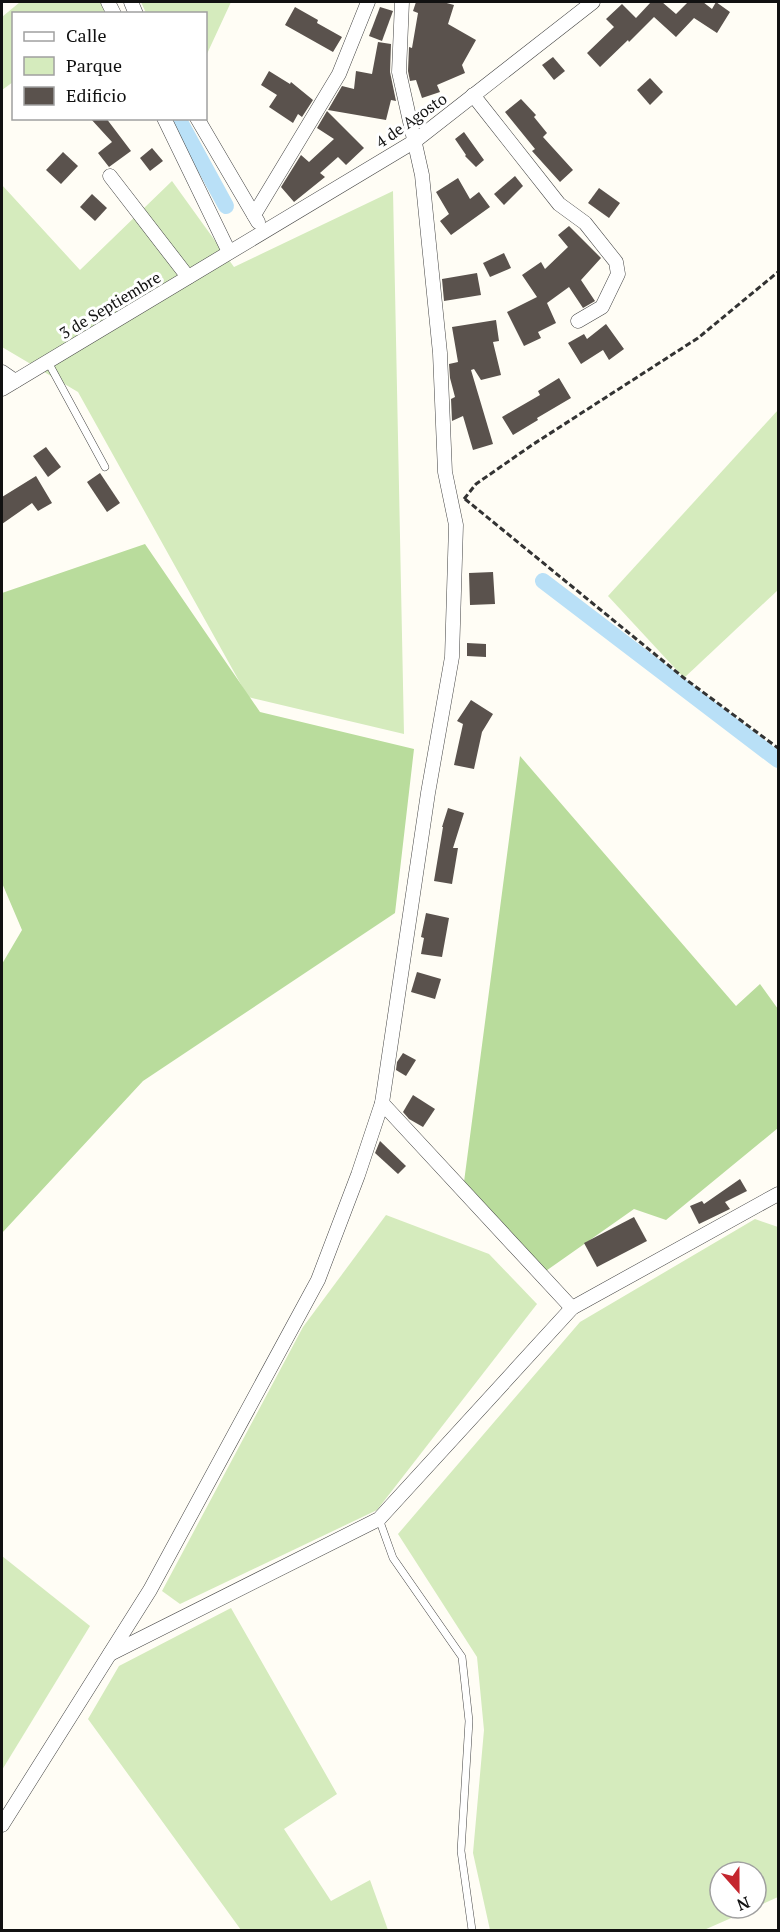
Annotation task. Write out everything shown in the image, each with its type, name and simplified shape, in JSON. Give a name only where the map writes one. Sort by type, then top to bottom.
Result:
[{"type":"street","points":[[254,215],[339,74],[368,2]]},
{"type":"street","points":[[2,1825],[156,1580],[318,1280],[358,1175],[382,1103],[428,793],[452,657],[456,525],[445,472],[440,353],[422,175],[399,72],[402,2]]},
{"type":"street","name":"4 de Agosto","points":[[232,250],[415,141],[593,2]]},
{"type":"street","points":[[473,95],[559,204],[585,223],[616,262],[618,273],[602,307],[578,321]]},
{"type":"street","points":[[165,120],[232,250]]},
{"type":"street","points":[[198,120],[264,231]]},
{"type":"street","points":[[110,176],[188,277]]},
{"type":"street","name":"3 de Septiembre","points":[[2,389],[232,250]]},
{"type":"street","points":[[2,372],[15,381]]},
{"type":"street","points":[[382,1103],[572,1308]]},
{"type":"street","points":[[110,1654],[379,1519],[572,1308],[778,1194]]},
{"type":"lane","points":[[48,362],[105,468]]},
{"type":"lane","points":[[379,1519],[393,1558],[462,1657],[469,1721],[461,1851],[472,1930]]},
{"type":"path","points":[[464,499],[477,484],[513,458],[698,338],[778,272]]},
{"type":"path","points":[[448,485],[684,678],[778,748]]},
{"type":"green space","points":[[20,2],[116,2],[117,9],[113,12],[12,12],[12,83],[2,90],[2,17]]},
{"type":"green space","points":[[141,2],[231,2],[207,54],[207,12],[146,12]]},
{"type":"green space","points":[[172,181],[234,267],[393,191],[404,734],[248,697],[78,392],[2,347],[2,185],[80,270]]},
{"type":"green space","points":[[778,410],[778,590],[684,678],[608,596]]},
{"type":"green space","points":[[145,544],[260,712],[414,749],[395,913],[143,1081],[2,1233],[2,964],[22,930],[2,883],[2,593]]},
{"type":"green space","points":[[520,756],[736,1006],[760,984],[778,1009],[778,1128],[666,1220],[634,1209],[543,1273],[464,1182]]},
{"type":"green space","points":[[386,1215],[489,1254],[537,1304],[377,1510],[180,1604],[162,1591],[303,1327]]},
{"type":"green space","points":[[755,1219],[778,1227],[778,1897],[768,1902],[768,1860],[708,1860],[708,1920],[727,1920],[704,1930],[490,1930],[473,1853],[484,1730],[477,1657],[398,1534],[580,1322]]},
{"type":"green space","points":[[2,1556],[90,1626],[2,1770]]},
{"type":"green space","points":[[231,1608],[337,1794],[284,1829],[331,1901],[370,1880],[388,1930],[241,1930],[88,1719],[119,1666]]},
{"type":"building","points":[[416,2],[443,2],[454,5],[448,24],[476,40],[462,65],[465,73],[437,85],[440,92],[422,98],[416,80],[410,81],[408,71],[409,47],[412,48],[418,13],[413,11]]},
{"type":"building","points":[[651,2],[662,2],[676,14],[688,2],[703,2],[712,9],[716,2],[730,12],[717,33],[694,18],[676,37],[654,17],[600,67],[587,53],[614,27],[606,19],[622,4],[636,18]]},
{"type":"building","points":[[295,7],[342,37],[333,52],[285,25]]},
{"type":"building","points":[[380,7],[393,11],[382,41],[369,36]]},
{"type":"building","points":[[378,42],[391,44],[390,72],[396,101],[391,100],[386,120],[328,110],[342,86],[354,89],[356,71],[372,74]]},
{"type":"building","points":[[553,57],[565,71],[554,80],[542,65]]},
{"type":"building","points":[[269,71],[290,84],[291,82],[313,100],[302,117],[298,114],[293,123],[269,107],[277,95],[261,85]]},
{"type":"building","points":[[650,78],[663,92],[650,105],[637,90]]},
{"type":"building","points":[[521,99],[536,115],[534,117],[547,133],[543,137],[573,170],[560,182],[532,151],[535,149],[505,112]]},
{"type":"building","points":[[327,111],[364,148],[346,165],[338,157],[320,173],[325,177],[294,202],[281,187],[301,155],[309,162],[334,139],[317,128]]},
{"type":"building","points":[[92,120],[108,120],[131,151],[109,167],[98,153],[112,142]]},
{"type":"building","points":[[464,132],[484,160],[476,167],[465,156],[455,139]]},
{"type":"building","points":[[152,148],[163,161],[150,171],[140,158]]},
{"type":"building","points":[[63,152],[78,166],[61,184],[46,170]]},
{"type":"building","points":[[515,176],[523,186],[504,205],[494,194]]},
{"type":"building","points":[[458,178],[470,199],[479,192],[490,207],[451,235],[440,221],[449,214],[436,192]]},
{"type":"building","points":[[599,188],[620,203],[609,218],[588,203]]},
{"type":"building","points":[[92,194],[107,208],[95,221],[80,207]]},
{"type":"building","points":[[569,226],[601,258],[581,280],[595,301],[583,308],[569,287],[547,303],[556,323],[538,332],[541,338],[524,346],[507,312],[537,297],[522,275],[541,262],[545,269],[568,247],[558,235]]},
{"type":"building","points":[[504,253],[511,268],[490,277],[483,263]]},
{"type":"building","points":[[477,273],[481,295],[444,301],[442,279]]},
{"type":"building","points":[[496,320],[499,341],[493,342],[501,375],[481,380],[474,369],[471,370],[493,444],[473,450],[463,416],[452,421],[451,399],[455,397],[449,364],[458,362],[452,327]]},
{"type":"building","points":[[606,324],[624,349],[609,360],[603,350],[581,364],[568,343],[584,334],[587,339]]},
{"type":"building","points":[[559,378],[571,398],[513,435],[502,417],[540,395],[538,391]]},
{"type":"building","points":[[46,447],[61,467],[48,477],[33,456]]},
{"type":"building","points":[[100,473],[120,503],[107,512],[87,482]]},
{"type":"building","points":[[36,476],[52,503],[38,511],[32,503],[2,524],[2,497]]},
{"type":"building","points":[[493,572],[495,604],[470,605],[469,573]]},
{"type":"building","points":[[467,643],[486,644],[486,657],[467,656]]},
{"type":"building","points":[[471,700],[493,714],[482,732],[474,769],[454,765],[463,724],[457,721]]},
{"type":"building","points":[[448,808],[464,813],[453,848],[458,848],[452,884],[434,881],[442,827]]},
{"type":"building","points":[[426,913],[449,918],[442,957],[421,954],[424,938],[421,937]]},
{"type":"building","points":[[417,972],[441,979],[435,999],[411,992]]},
{"type":"building","points":[[403,1053],[416,1060],[406,1076],[396,1070],[397,1062]]},
{"type":"building","points":[[413,1095],[435,1109],[423,1127],[409,1119],[403,1112]]},
{"type":"building","points":[[380,1141],[406,1166],[398,1174],[375,1153]]},
{"type":"building","points":[[740,1179],[747,1191],[725,1202],[730,1209],[699,1224],[690,1206],[702,1201],[704,1204]]},
{"type":"building","points":[[634,1217],[647,1241],[597,1267],[584,1243]]},
{"type":"waterway","points":[[179,120],[226,206]]},
{"type":"waterway","points":[[543,581],[778,760]]}]
